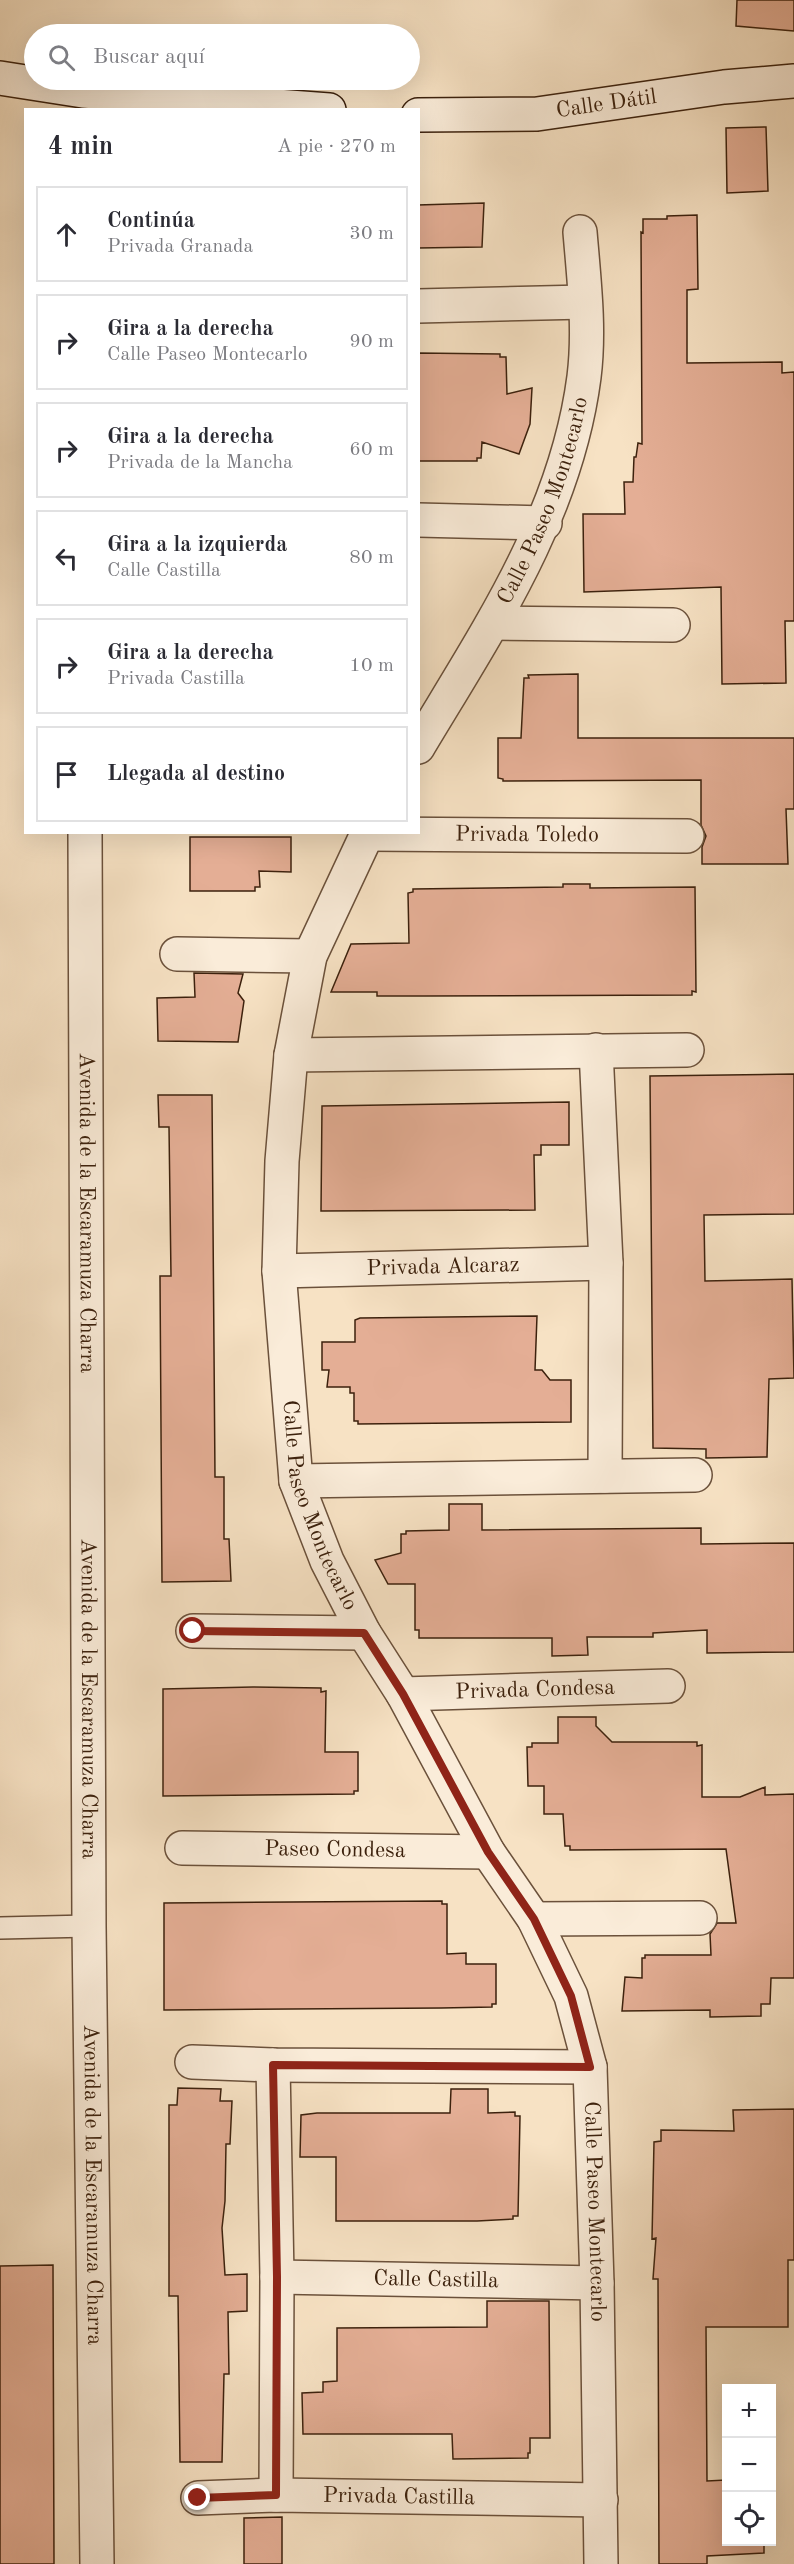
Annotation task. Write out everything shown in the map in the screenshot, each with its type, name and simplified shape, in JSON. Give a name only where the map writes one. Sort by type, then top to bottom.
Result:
[{"type":"street","points":[[0,78],[24,84]]},
{"type":"street","name":"Calle Dátil","points":[[420,115],[537,114],[724,87],[794,81]]},
{"type":"street","points":[[45,90],[83,100],[280,108]]},
{"type":"street","name":"Calle Paseo Montecarlo","points":[[420,744],[493,623],[545,523],[572,444],[584,375],[585,302],[580,232]]},
{"type":"street","points":[[420,306],[585,302]]},
{"type":"street","points":[[420,520],[545,523]]},
{"type":"street","points":[[493,623],[673,626]]},
{"type":"street","name":"Privada Toledo","points":[[420,833],[687,836]]},
{"type":"street","name":"Avenida de la Escaramuza Charra","points":[[85,834],[89,1926],[97,2564]]},
{"type":"street","name":"Calle Paseo Montecarlo","points":[[368,834],[310,956],[291,1055],[282,1161],[279,1271],[296,1481],[327,1561],[364,1633],[403,1694],[488,1852],[534,1919],[571,1996],[590,2067],[597,2283],[601,2564]]},
{"type":"street","points":[[177,954],[310,956]]},
{"type":"street","points":[[596,1050],[606,1263],[605,1476]]},
{"type":"street","points":[[291,1055],[687,1050]]},
{"type":"street","name":"Privada Alcaraz","points":[[279,1271],[606,1263]]},
{"type":"street","points":[[296,1481],[695,1475]]},
{"type":"street","points":[[193,1631],[364,1633]]},
{"type":"street","name":"Privada Condesa","points":[[403,1694],[668,1686]]},
{"type":"street","name":"Paseo Condesa","points":[[182,1848],[488,1852]]},
{"type":"street","points":[[534,1919],[700,1918]]},
{"type":"street","points":[[192,2062],[273,2065],[590,2067]]},
{"type":"street","points":[[273,2065],[277,2277],[276,2495]]},
{"type":"street","name":"Calle Castilla","points":[[277,2277],[597,2283]]},
{"type":"street","name":"Privada Castilla","points":[[198,2498],[276,2495],[601,2500]]},
{"type":"lane","points":[[0,1928],[89,1926]]},
{"type":"building","points":[[737,0],[794,0],[794,31],[736,26]]},
{"type":"building","points":[[766,127],[768,191],[727,193],[726,128]]},
{"type":"building","points":[[484,203],[482,247],[420,248],[420,205]]},
{"type":"building","points":[[697,215],[698,289],[687,290],[687,363],[782,362],[782,373],[794,372],[794,621],[785,621],[786,683],[722,684],[721,587],[584,592],[583,514],[625,514],[624,482],[633,482],[634,457],[636,457],[638,443],[642,444],[641,232],[643,233],[643,219]]},
{"type":"building","points":[[420,353],[500,354],[500,357],[506,357],[507,394],[532,388],[530,424],[519,454],[482,442],[481,458],[477,458],[477,461],[420,461]]},
{"type":"building","points":[[578,674],[578,738],[794,738],[794,809],[786,809],[788,864],[702,864],[702,847],[706,836],[701,825],[701,780],[503,781],[498,778],[498,738],[521,738],[524,678],[529,678],[528,675]]},
{"type":"building","points":[[190,837],[291,837],[291,872],[259,871],[260,887],[255,887],[255,891],[190,891]]},
{"type":"building","points":[[563,884],[590,884],[590,888],[695,887],[696,992],[692,991],[692,995],[377,996],[377,992],[331,992],[351,944],[409,943],[408,893],[413,892],[413,889],[563,887]]},
{"type":"building","points":[[194,973],[243,974],[238,993],[244,1001],[238,1042],[158,1041],[157,998],[195,997]]},
{"type":"building","points":[[794,1074],[794,1214],[704,1215],[705,1281],[792,1279],[794,1378],[769,1379],[767,1457],[706,1458],[706,1449],[653,1448],[650,1076]]},
{"type":"building","points":[[158,1095],[212,1095],[215,1477],[224,1477],[224,1539],[229,1539],[231,1581],[162,1582],[160,1276],[171,1276],[169,1127],[159,1127]]},
{"type":"building","points":[[569,1102],[569,1145],[541,1145],[541,1155],[534,1155],[535,1210],[321,1211],[322,1106]]},
{"type":"building","points":[[537,1316],[535,1370],[542,1370],[550,1380],[571,1380],[571,1422],[358,1424],[358,1421],[354,1421],[354,1393],[350,1393],[350,1387],[327,1387],[329,1370],[322,1370],[322,1342],[355,1342],[355,1320],[360,1318]]},
{"type":"building","points":[[449,1504],[482,1504],[482,1530],[701,1528],[701,1544],[794,1543],[794,1652],[707,1653],[707,1630],[653,1633],[653,1637],[587,1637],[588,1655],[552,1656],[552,1638],[419,1638],[419,1630],[415,1630],[415,1584],[388,1584],[375,1560],[401,1553],[401,1534],[406,1534],[406,1531],[449,1530]]},
{"type":"building","points":[[321,1688],[321,1692],[326,1691],[325,1752],[358,1752],[358,1791],[354,1791],[354,1794],[163,1796],[163,1689]]},
{"type":"building","points":[[558,1717],[596,1717],[596,1726],[612,1742],[697,1742],[697,1746],[702,1745],[702,1797],[740,1797],[765,1787],[765,1795],[794,1794],[794,1978],[771,1978],[770,2004],[761,2004],[761,2016],[710,2017],[710,2010],[622,2011],[625,1977],[642,1978],[642,1958],[645,1958],[645,1955],[711,1955],[710,1934],[717,1923],[736,1923],[726,1849],[570,1850],[570,1846],[565,1846],[563,1814],[544,1814],[544,1786],[528,1786],[527,1747],[532,1747],[532,1743],[558,1743]]},
{"type":"building","points":[[442,1901],[442,1904],[447,1904],[447,1954],[466,1953],[466,1964],[496,1964],[496,2004],[492,2004],[492,2007],[164,2010],[164,1903]]},
{"type":"building","points":[[178,2088],[221,2089],[220,2101],[232,2101],[230,2144],[226,2144],[222,2228],[225,2275],[247,2274],[247,2311],[228,2312],[229,2374],[224,2374],[222,2462],[180,2462],[178,2296],[169,2296],[169,2105],[177,2105]]},
{"type":"building","points":[[451,2089],[488,2089],[488,2113],[515,2112],[515,2116],[520,2116],[518,2216],[513,2216],[513,2219],[477,2221],[336,2221],[336,2157],[300,2157],[301,2115],[450,2113]]},
{"type":"building","points":[[794,2109],[794,2260],[788,2260],[788,2327],[706,2327],[707,2481],[722,2480],[722,2546],[764,2546],[764,2553],[707,2556],[707,2564],[659,2564],[658,2279],[653,2279],[656,2238],[652,2239],[654,2142],[661,2141],[661,2130],[734,2131],[733,2110]]},
{"type":"building","points":[[53,2265],[54,2564],[0,2564],[0,2266]]},
{"type":"building","points":[[487,2301],[549,2301],[550,2438],[530,2438],[528,2458],[453,2459],[452,2434],[303,2434],[302,2393],[323,2392],[323,2382],[337,2381],[337,2328],[487,2327]]},
{"type":"building","points":[[282,2517],[282,2564],[244,2564],[244,2518]]},
{"type":"route","points":[[193,1631],[364,1633],[403,1694],[488,1852],[534,1919],[571,1996],[590,2067],[273,2065],[277,2277],[276,2495],[198,2498]]}]
